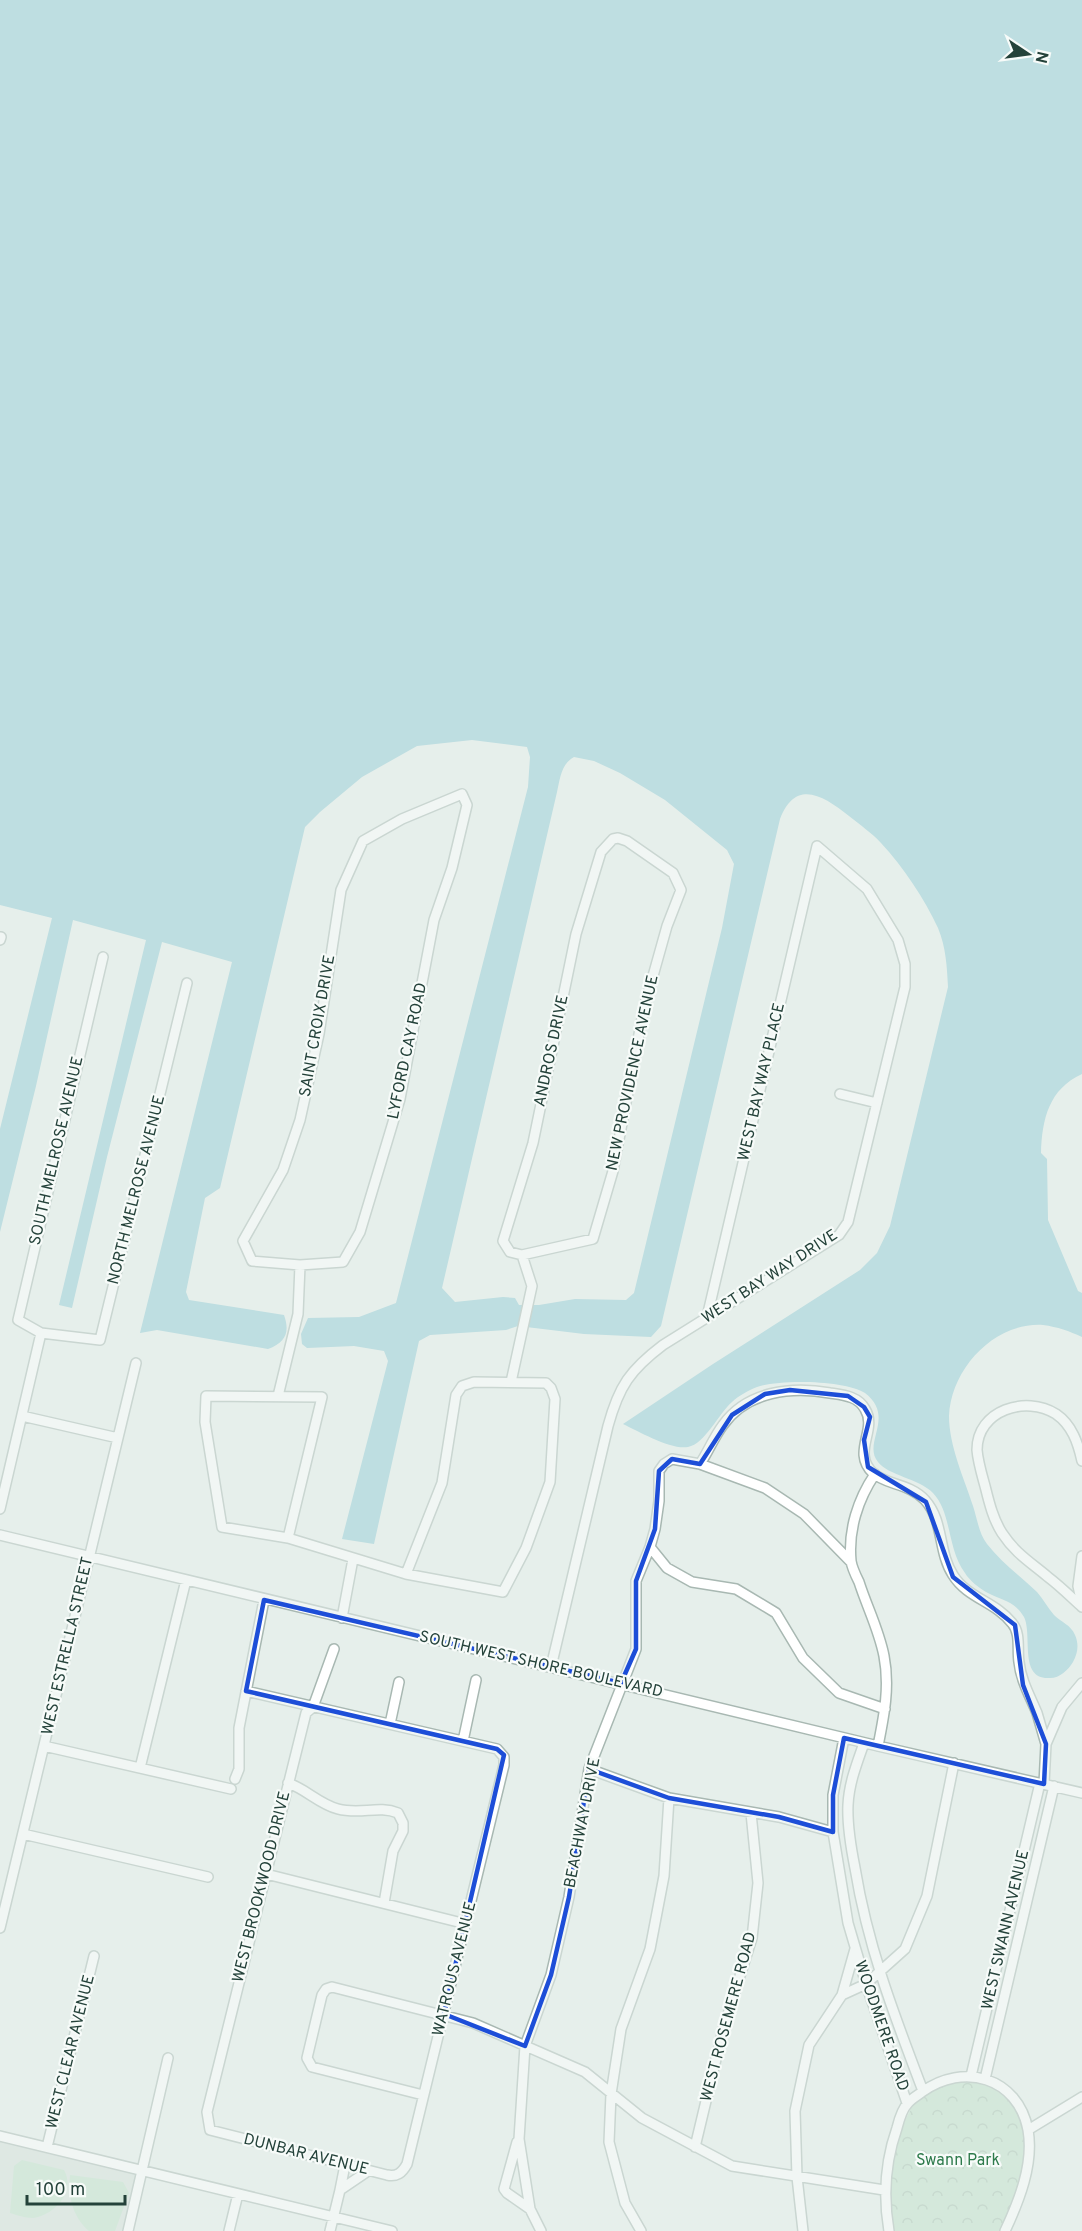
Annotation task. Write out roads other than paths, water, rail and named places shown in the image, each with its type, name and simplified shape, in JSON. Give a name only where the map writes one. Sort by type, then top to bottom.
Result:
[{"type":"street","name":"LYFORD CAY ROAD","points":[[300,1265],[343,1262],[360,1232],[400,1100],[434,920],[452,868],[467,805],[462,794]]},
{"type":"street","name":"SAINT CROIX DRIVE","points":[[300,1265],[252,1261],[243,1242],[284,1170],[300,1120],[320,1034],[341,890],[363,842],[402,819],[462,794]]},
{"type":"street","name":"NEW PROVIDENCE AVENUE","points":[[522,1256],[593,1239],[613,1171],[644,1008],[681,890],[673,873],[627,842],[618,837],[613,839]]},
{"type":"street","name":"ANDROS DRIVE","points":[[522,1256],[510,1252],[503,1241],[533,1143],[576,934],[601,852],[613,839]]},
{"type":"street","name":"WEST BAY WAY DRIVE","points":[[551,1667],[608,1426],[623,1384],[642,1362],[663,1345],[839,1235],[848,1222],[905,987],[905,964],[898,940],[867,889],[817,846]]},
{"type":"street","name":"WEST BAY WAY PLACE","points":[[707,1317],[817,846]]},
{"type":"street","name":"SOUTH MELROSE AVENUE","points":[[41,1333],[18,1320],[103,957]]},
{"type":"street","name":"NORTH MELROSE AVENUE","points":[[41,1333],[100,1341],[187,983]]},
{"type":"street","points":[[840,1094],[877,1103]]},
{"type":"street","points":[[511,1382],[532,1286],[522,1256]]},
{"type":"street","points":[[278,1396],[298,1314],[300,1265]]},
{"type":"street","points":[[0,1509],[41,1333]]},
{"type":"street","name":"WEST ESTRELLA STREET","points":[[0,1928],[136,1363]]},
{"type":"street","points":[[288,1538],[322,1396],[206,1396],[205,1422],[222,1527],[288,1538],[406,1574],[503,1592],[526,1548],[550,1482],[555,1399],[551,1388],[546,1383],[474,1382],[462,1386],[456,1395],[442,1483],[406,1574]]},
{"type":"street","points":[[878,1746],[888,1678],[875,1622],[851,1562],[804,1514],[765,1488],[700,1464],[723,1425],[748,1403],[765,1394],[815,1390],[848,1396],[864,1407],[870,1417],[869,1428],[864,1440],[864,1454],[868,1467],[875,1474],[916,1491],[935,1515],[944,1559],[953,1577],[965,1590],[1004,1612],[1015,1625],[1018,1661],[1023,1684],[1046,1744]]},
{"type":"street","points":[[1082,1461],[1073,1433],[1065,1422],[1056,1414],[1027,1405],[1009,1407],[995,1415],[985,1425],[977,1449],[991,1509],[1001,1531],[1022,1558],[1082,1606]]},
{"type":"street","points":[[22,1416],[118,1438]]},
{"type":"street","name":"BEACHWAY DRIVE","points":[[519,2139],[525,2046],[550,1976],[569,1897],[590,1769],[636,1648],[636,1581],[650,1547],[659,1501],[658,1471],[672,1459],[700,1464]]},
{"type":"street","points":[[851,1562],[857,1507],[863,1492],[875,1474]]},
{"type":"street","name":"SOUTH WEST SHORE BOULEVARD","points":[[0,1535],[264,1600],[1082,1793]]},
{"type":"street","points":[[650,1547],[667,1568],[692,1582],[736,1590],[776,1613],[803,1658],[839,1693],[885,1710]]},
{"type":"street","points":[[1082,1556],[1078,1586],[1082,1606]]},
{"type":"street","points":[[342,1618],[353,1559]]},
{"type":"street","points":[[140,1768],[186,1580]]},
{"type":"street","points":[[235,1779],[239,1769],[239,1728],[264,1600]]},
{"type":"street","name":"WEST BROOKWOOD DRIVE","points":[[210,2130],[207,2112],[306,1713],[313,1707],[334,1649]]},
{"type":"street","points":[[246,1691],[463,1741],[477,1680]]},
{"type":"street","points":[[390,1724],[399,1682]]},
{"type":"street","name":"WEST SWANN AVENUE","points":[[985,2079],[1046,1785],[1046,1744],[1062,1707],[1082,1683]]},
{"type":"street","name":"WOODMERE ROAD","points":[[844,1738],[833,1795],[833,1832],[848,1923],[866,1984],[907,2103]]},
{"type":"street","name":"WATROUS AVENUE","points":[[403,2172],[407,2164],[504,1765],[504,1757],[496,1749],[463,1741]]},
{"type":"street","name":"WOODMERE ROAD","points":[[864,1743],[852,1779],[848,1805],[850,1842],[857,1884],[879,1972],[923,2091]]},
{"type":"street","points":[[44,1746],[231,1789]]},
{"type":"street","points":[[803,2231],[797,2177],[795,2111],[809,2045],[842,1995],[866,1984],[905,1949],[927,1896],[954,1763]]},
{"type":"street","points":[[590,1769],[669,1798],[779,1817],[833,1832]]},
{"type":"street","points":[[288,1783],[337,1809],[359,1812],[387,1808],[398,1813],[403,1823],[403,1832],[393,1851],[384,1904]]},
{"type":"street","name":"WEST SWANN AVENUE","points":[[971,2076],[1046,1785]]},
{"type":"street","points":[[641,2231],[625,2203],[609,2142],[611,2094],[621,2030],[650,1949],[664,1876],[669,1798]]},
{"type":"street","name":"WEST ROSEMERE ROAD","points":[[695,2147],[723,2030],[752,1938],[758,1883],[751,1813]]},
{"type":"street","points":[[23,1834],[208,1877]]},
{"type":"street","points":[[266,1874],[466,1924]]},
{"type":"street","name":"WOODMERE ROAD","points":[[842,1995],[855,1949]]},
{"type":"street","name":"WEST CLEAR AVENUE","points":[[47,2147],[94,1956]]},
{"type":"street","points":[[423,2095],[312,2067],[307,2058],[322,1995],[326,1989],[332,1987],[473,2023],[585,2072],[642,2118],[732,2166],[884,2190]]},
{"type":"street","points":[[128,2231],[168,2058]]},
{"type":"street","points":[[890,2231],[884,2190],[887,2164],[894,2136],[907,2103],[934,2083],[956,2076],[971,2076],[994,2083],[1012,2097],[1020,2108],[1028,2130],[1029,2154],[1026,2172],[1016,2206],[1005,2231]]},
{"type":"street","points":[[1028,2130],[1082,2097]]},
{"type":"street","name":"DUNBAR AVENUE","points":[[210,2130],[368,2171],[391,2176],[403,2172]]},
{"type":"street","points":[[0,2136],[392,2231]]},
{"type":"street","points":[[519,2139],[504,2189],[530,2209]]},
{"type":"street","points":[[519,2139],[530,2209],[540,2230]]},
{"type":"street","points":[[330,2231],[345,2165]]},
{"type":"street","points":[[340,2190],[368,2171]]},
{"type":"street","points":[[229,2231],[238,2194]]},
{"type":"water","points":[[0,0],[1082,0],[1082,1074],[1062,1088],[1050,1106],[1043,1128],[1041,1153],[1047,1159],[1048,1220],[1078,1291],[1082,1293],[1082,1337],[1043,1325],[1025,1326],[1008,1331],[992,1340],[967,1366],[952,1398],[949,1416],[954,1450],[984,1540],[998,1557],[1037,1592],[1054,1615],[1075,1635],[1076,1655],[1071,1665],[1063,1673],[1050,1678],[1040,1677],[1034,1672],[1028,1655],[1024,1617],[1012,1604],[983,1590],[967,1576],[955,1553],[939,1501],[927,1488],[889,1471],[878,1462],[874,1455],[874,1447],[879,1420],[878,1411],[874,1402],[865,1393],[843,1385],[812,1382],[767,1384],[757,1387],[734,1400],[712,1428],[694,1445],[688,1447],[664,1443],[623,1424],[860,1270],[877,1253],[890,1226],[948,987],[946,957],[938,928],[913,884],[877,839],[840,809],[821,798],[803,795],[794,798],[780,819],[661,1326],[651,1337],[584,1334],[518,1326],[506,1330],[430,1335],[419,1341],[374,1544],[342,1539],[388,1361],[384,1351],[354,1346],[307,1348],[302,1344],[301,1334],[308,1318],[359,1317],[396,1303],[528,787],[530,757],[527,747],[472,740],[417,746],[362,777],[305,827],[220,1188],[205,1198],[186,1292],[189,1300],[284,1315],[287,1326],[285,1336],[283,1340],[268,1349],[157,1330],[140,1333],[232,962],[162,942],[107,1157],[72,1308],[59,1305],[146,940],[73,920],[0,1232],[0,1129],[52,918],[0,905]],"holes":[[[574,757],[594,761],[620,773],[665,800],[727,850],[734,864],[722,928],[634,1293],[626,1300],[575,1299],[539,1305],[519,1305],[515,1298],[503,1297],[455,1302],[442,1288],[560,777],[566,764]]]},
{"type":"park label","name":"Swann Park","points":[[958,2161]]}]
